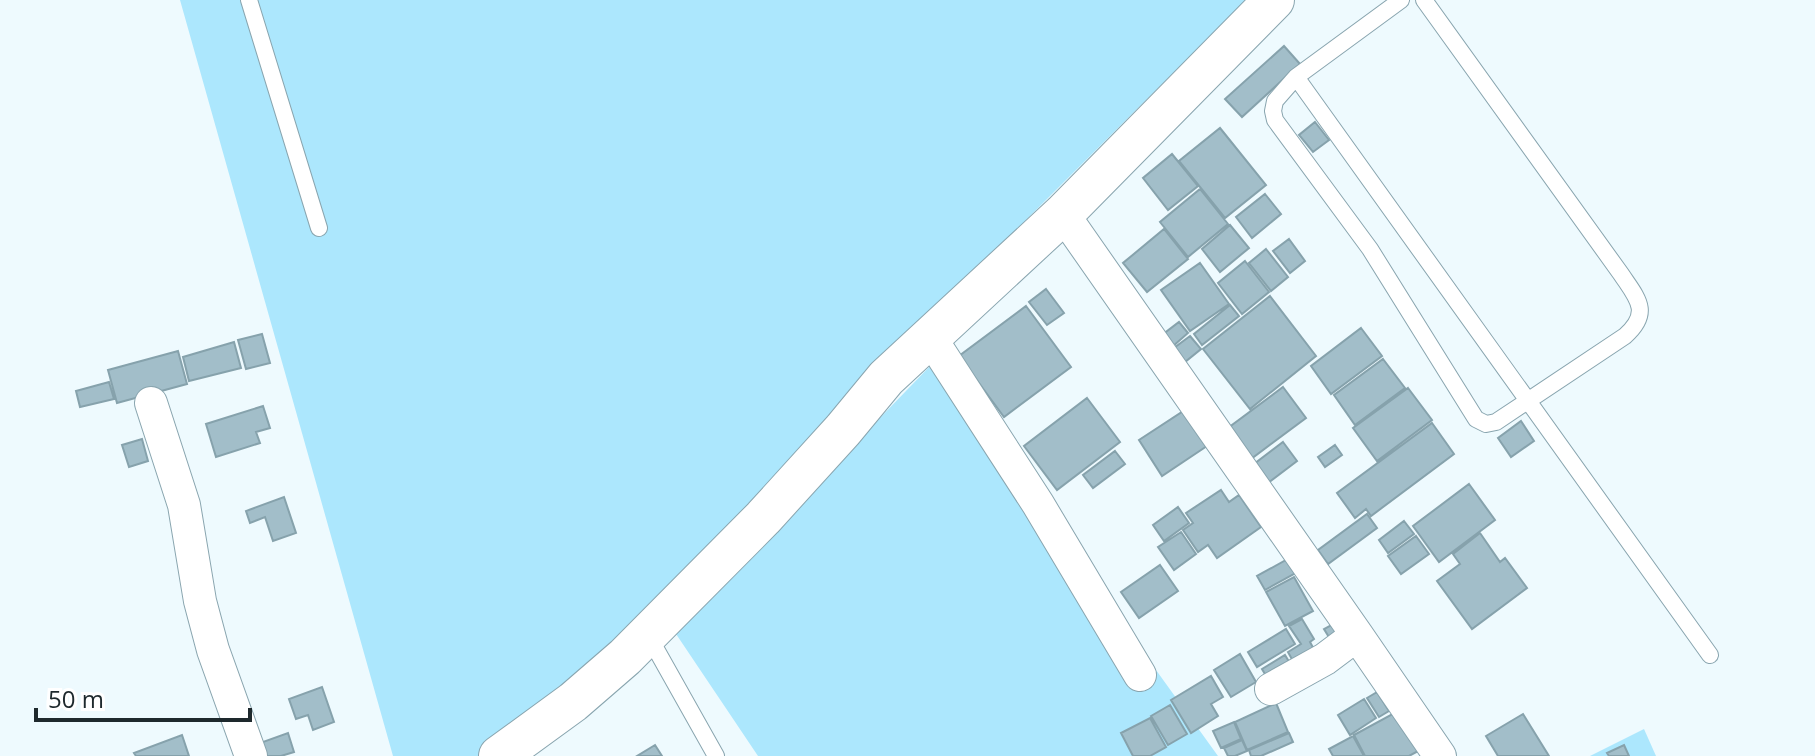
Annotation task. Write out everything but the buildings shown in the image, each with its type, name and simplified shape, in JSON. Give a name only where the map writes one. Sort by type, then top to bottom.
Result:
[{"type":"street","points":[[499,756],[573,702],[625,657],[763,518],[886,378],[1063,214],[1274,0]]},
{"type":"street","points":[[1063,214],[1440,756]]},
{"type":"street","points":[[930,337],[1038,504],[1140,675]]},
{"type":"street","points":[[151,403],[184,505],[200,601],[213,650],[251,756]]},
{"type":"street","points":[[1271,689],[1325,659],[1357,635]]},
{"type":"lane","points":[[249,0],[319,228]]},
{"type":"lane","points":[[1401,0],[1296,77],[1275,101],[1273,111],[1275,120],[1370,249],[1476,419],[1486,424],[1496,422],[1625,336],[1637,325],[1641,310],[1638,300],[1424,0]]},
{"type":"lane","points":[[1296,77],[1710,655]]},
{"type":"lane","points":[[647,634],[716,756]]},
{"type":"shaded area","points":[[180,0],[1246,0],[991,255],[697,567],[568,693],[482,756],[393,756]]},
{"type":"shaded area","points":[[934,362],[1218,756],[758,756],[674,631]]},
{"type":"shaded area","points":[[1644,729],[1656,756],[1590,756]]}]
